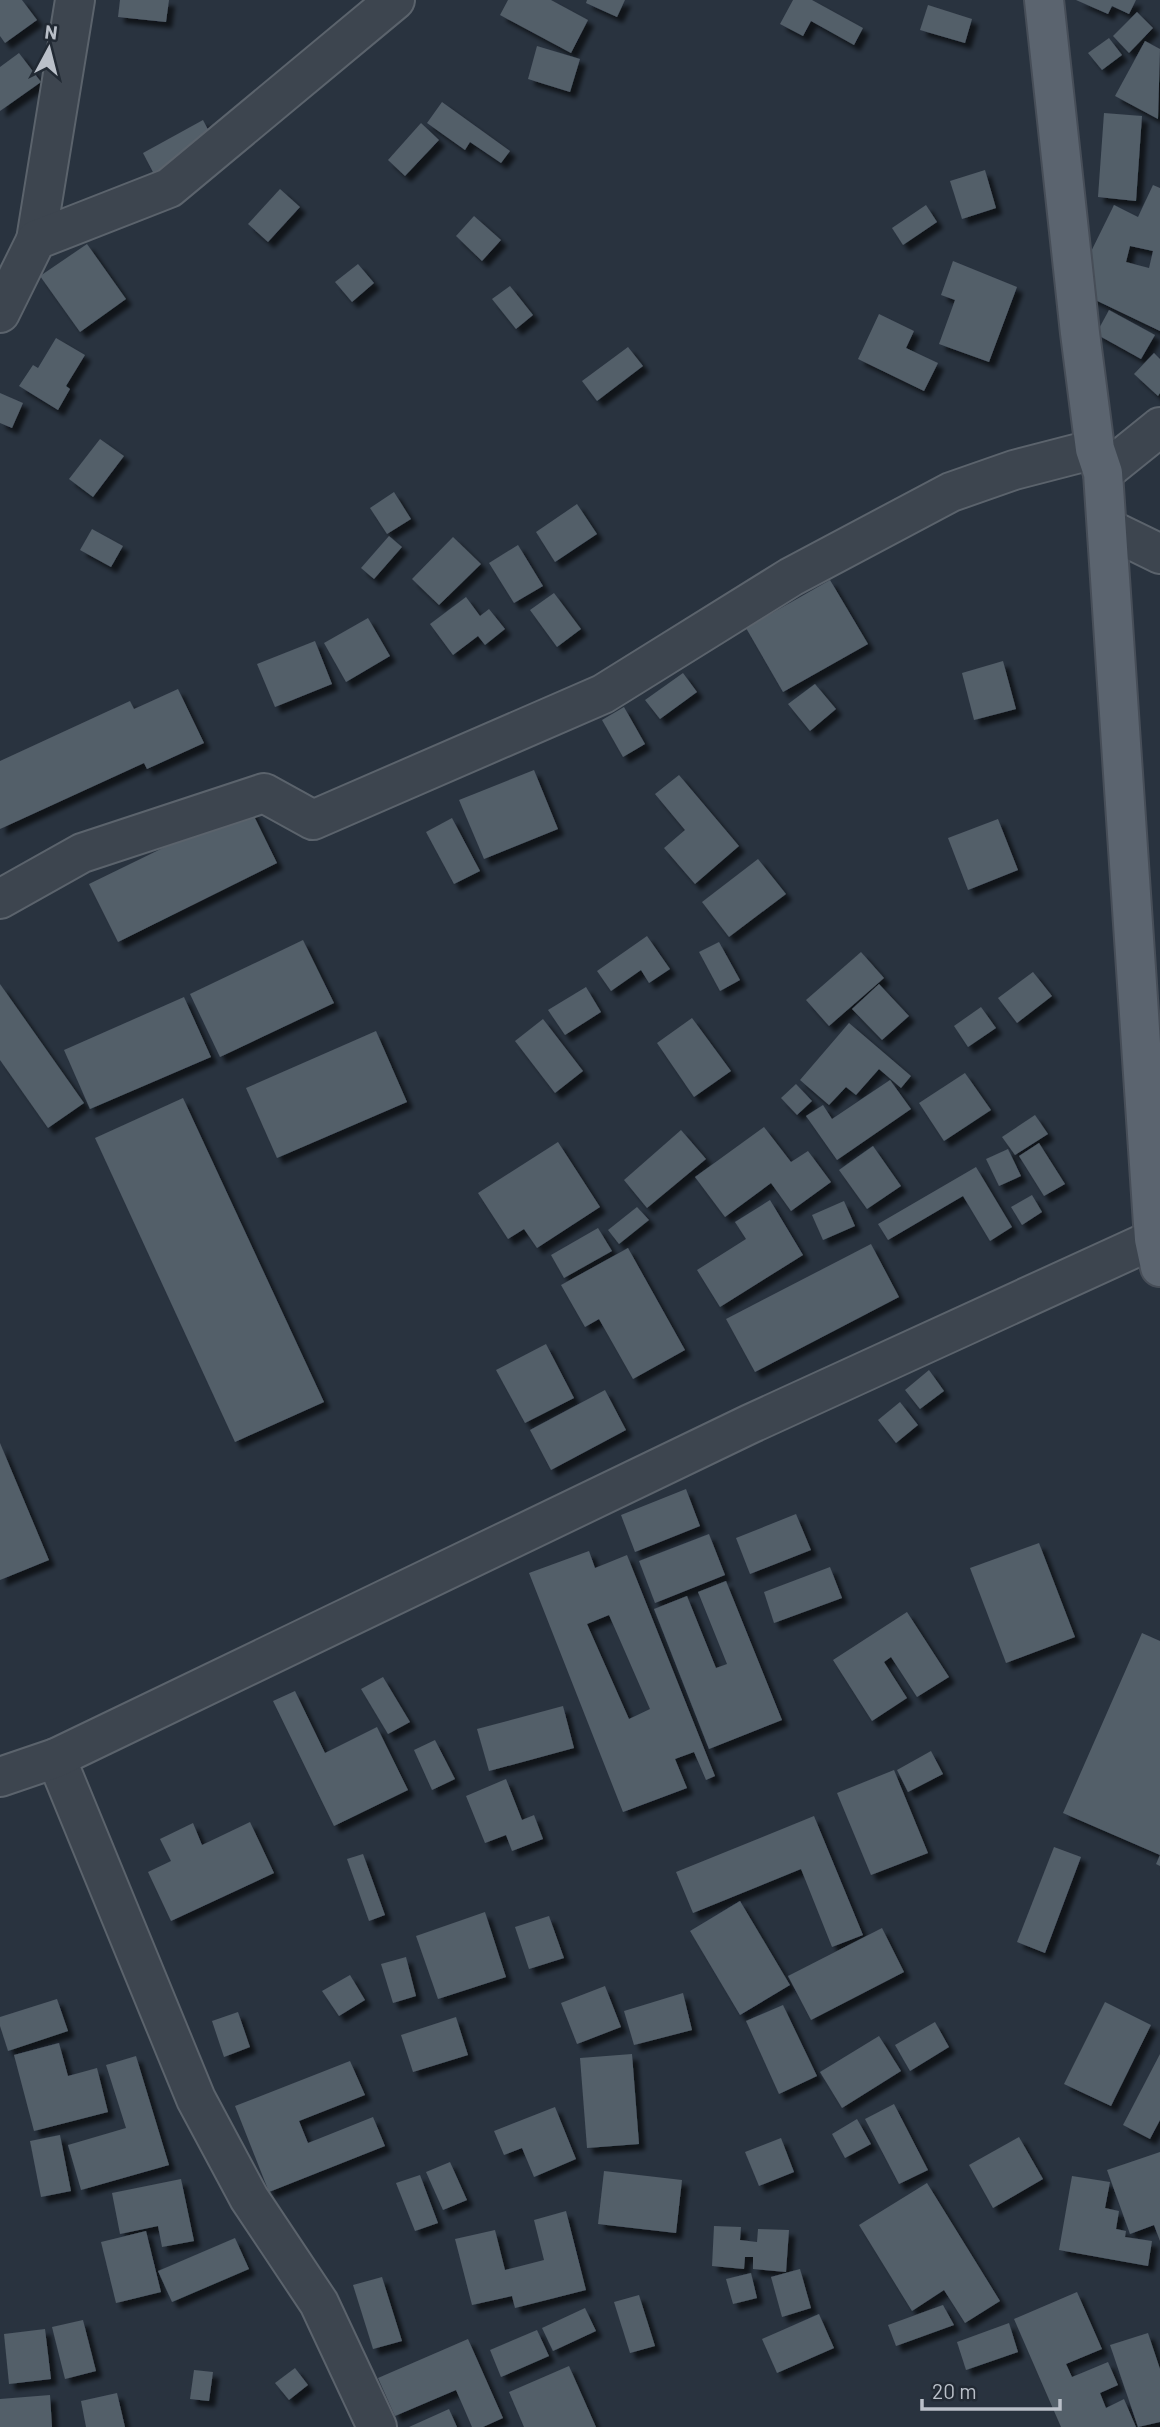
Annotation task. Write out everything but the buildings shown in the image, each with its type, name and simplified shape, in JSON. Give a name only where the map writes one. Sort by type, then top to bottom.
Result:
[{"type":"main road","points":[[1044,0],[1080,333],[1107,528],[1157,1253]]},
{"type":"street","points":[[0,313],[36,240],[75,0]]},
{"type":"street","points":[[36,240],[169,188],[395,0]]},
{"type":"street","points":[[0,899],[82,853],[264,793],[313,820],[603,694],[791,578],[951,492],[1014,470],[1099,461],[1160,427]]},
{"type":"street","points":[[1107,528],[1160,554]]},
{"type":"street","points":[[0,1777],[56,1758],[750,1424],[1157,1253]]},
{"type":"street","points":[[56,1758],[196,2099],[249,2198],[319,2303],[377,2427]]}]
